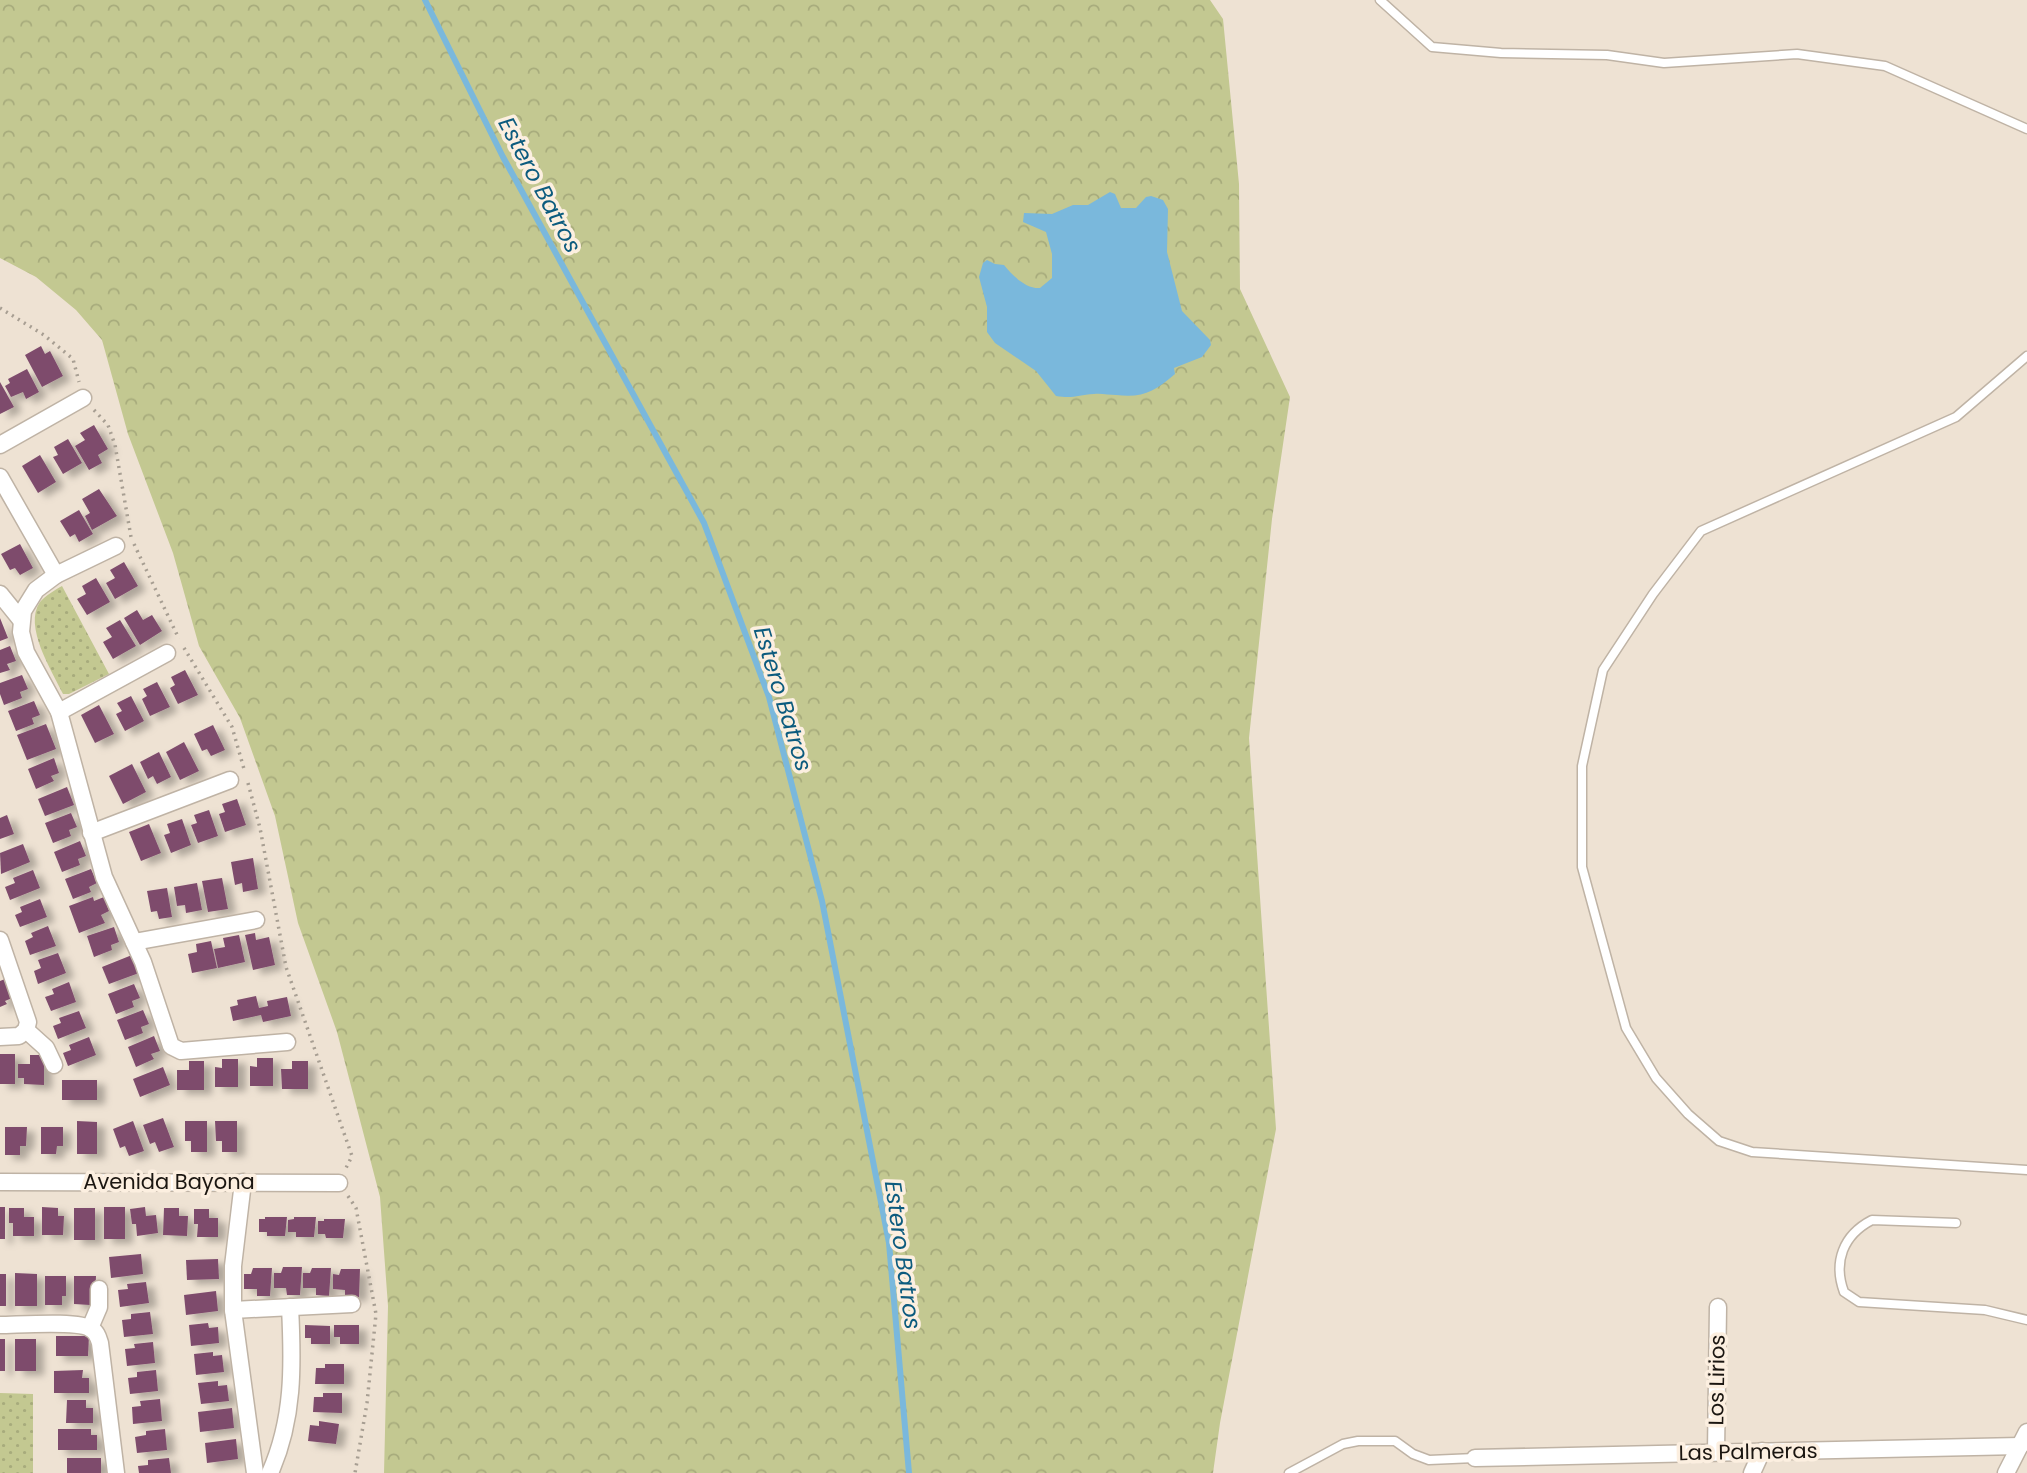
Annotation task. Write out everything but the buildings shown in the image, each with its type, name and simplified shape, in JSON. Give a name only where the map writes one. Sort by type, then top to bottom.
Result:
[{"type":"street","points":[[0,445],[83,398]]},
{"type":"street","points":[[0,477],[56,576]]},
{"type":"street","points":[[116,546],[56,576],[31,597],[21,621],[26,652],[59,712],[104,877],[148,976],[173,1049],[181,1051],[287,1042]]},
{"type":"street","points":[[0,594],[21,621]]},
{"type":"street","points":[[59,712],[167,653]]},
{"type":"street","points":[[91,832],[230,780]]},
{"type":"street","points":[[134,943],[256,920]]},
{"type":"street","points":[[0,940],[27,1018],[26,1030],[19,1036],[0,1037]]},
{"type":"street","points":[[26,1030],[46,1048],[54,1065]]},
{"type":"street","name":"Avenida Bayona","points":[[0,1182],[339,1183]]},
{"type":"street","points":[[243,1182],[234,1255],[233,1310],[255,1473]]},
{"type":"street","points":[[90,1328],[99,1307],[99,1289]]},
{"type":"street","points":[[233,1310],[352,1304]]},
{"type":"street","points":[[270,1473],[284,1437],[290,1409],[290,1307]]},
{"type":"street","name":"Los Lirios","points":[[1716,1452],[1718,1307]]},
{"type":"street","points":[[0,1325],[76,1324],[90,1328],[98,1337],[116,1473]]},
{"type":"street","points":[[2006,1473],[2024,1439]]},
{"type":"street","name":"Las Palmeras","points":[[1475,1458],[1762,1451],[2024,1439]]},
{"type":"street","points":[[1752,1473],[1762,1451]]},
{"type":"lane","points":[[1380,0],[1433,47],[1501,53],[1607,55],[1664,63],[1797,54],[1885,66],[2027,129]]},
{"type":"lane","points":[[2027,356],[1956,417],[1701,531],[1653,594],[1603,670],[1582,766],[1582,867],[1626,1028],[1656,1077],[1688,1114],[1718,1141],[1752,1152],[2027,1170]]},
{"type":"lane","points":[[1956,1223],[1872,1220],[1862,1225],[1847,1241],[1842,1251],[1839,1272],[1844,1292],[1859,1302],[1985,1310],[2027,1320]]},
{"type":"lane","points":[[1289,1473],[1343,1444],[1369,1440],[1395,1441],[1413,1454],[1429,1460],[1475,1458]]},
{"type":"path","points":[[0,308],[44,335],[73,359],[83,398]]},
{"type":"path","points":[[339,1183],[356,1208],[376,1314],[368,1404],[355,1473]]},
{"type":"green space","points":[[0,0],[1210,0],[1223,19],[1239,184],[1240,289],[1290,397],[1272,519],[1249,738],[1276,1129],[1220,1423],[1213,1473],[384,1473],[388,1306],[380,1197],[337,1032],[298,923],[275,816],[240,718],[199,646],[173,553],[128,434],[102,340],[76,310],[36,277],[0,258]]},
{"type":"green space","points":[[62,586],[109,674],[69,694],[63,694],[46,661],[35,623],[40,602]]},
{"type":"green space","points":[[0,1393],[33,1394],[33,1473],[0,1473]]},
{"type":"water","points":[[1110,192],[1115,194],[1121,208],[1136,208],[1146,197],[1151,196],[1163,200],[1168,209],[1167,252],[1182,311],[1210,340],[1211,345],[1202,357],[1174,368],[1175,374],[1148,392],[1134,396],[1056,396],[1036,371],[995,343],[987,332],[987,307],[979,277],[983,263],[987,260],[1004,265],[1025,284],[1040,288],[1052,278],[1052,254],[1046,232],[1023,222],[1024,213],[1052,214],[1073,205],[1088,205]]},
{"type":"waterway","name":"Estero Batros","points":[[425,0],[503,157],[704,523],[769,697],[822,901],[889,1243],[909,1473]]}]
